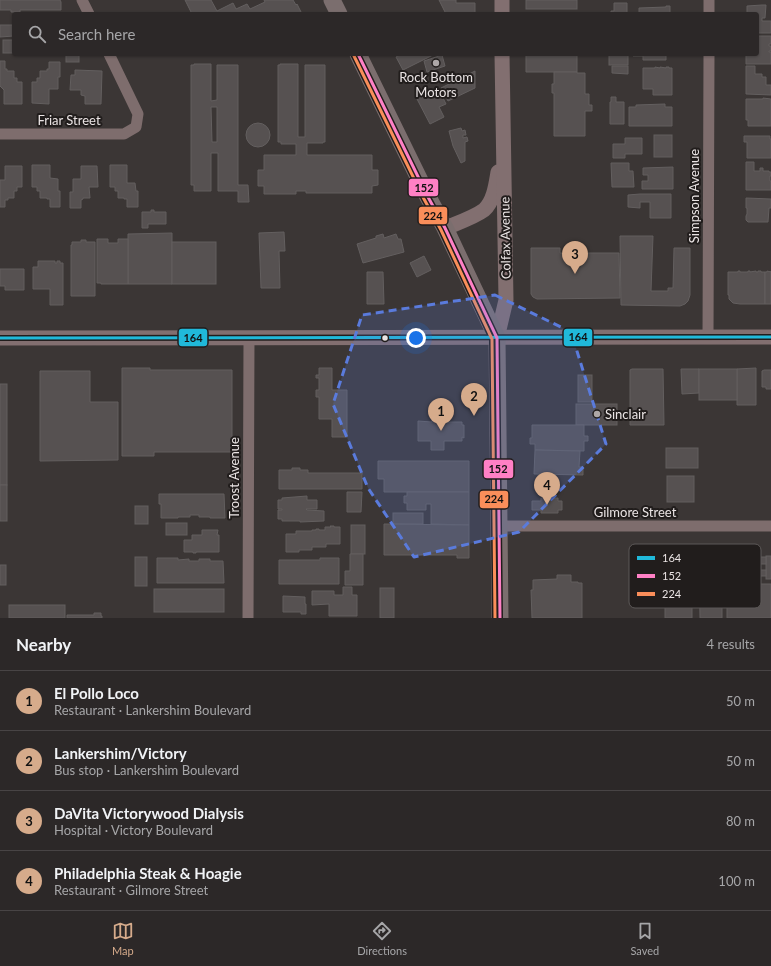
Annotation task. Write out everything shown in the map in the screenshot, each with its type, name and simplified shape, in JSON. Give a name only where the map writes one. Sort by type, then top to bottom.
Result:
[{"type":"main road","points":[[332,0],[338,12]]},
{"type":"main road","points":[[502,0],[502,12]]},
{"type":"main road","points":[[359,56],[428,197],[445,228],[497,338],[500,618]]},
{"type":"main road","name":"Colfax Avenue","points":[[497,338],[506,300],[502,56]]},
{"type":"main road","name":"Colfax Avenue","points":[[445,228],[485,209],[492,199],[496,186],[503,138]]},
{"type":"main road","points":[[0,338],[771,337]]},
{"type":"street","points":[[82,0],[88,12]]},
{"type":"street","points":[[709,0],[709,12]]},
{"type":"street","name":"Friar Street","points":[[0,134],[124,134],[136,127],[138,114],[109,56]]},
{"type":"street","name":"Simpson Avenue","points":[[708,337],[709,56]]},
{"type":"street","name":"Troost Avenue","points":[[248,338],[248,618]]},
{"type":"street","name":"Gilmore Street","points":[[499,526],[771,526]]},
{"type":"highlighted area","points":[[495,295],[571,332],[606,444],[519,532],[414,557],[368,488],[333,404],[362,315]]},
{"type":"building","points":[[0,0],[60,0],[61,10],[20,10],[20,12],[11,12],[11,10],[0,10]]},
{"type":"building","points":[[185,0],[211,0],[217,11],[233,3],[236,9],[247,4],[250,9],[265,2],[264,0],[293,0],[301,12],[191,12]]},
{"type":"building","points":[[439,0],[456,0],[456,3],[475,3],[475,12],[445,12]]},
{"type":"building","points":[[526,0],[577,0],[577,9],[526,9]]},
{"type":"building","points":[[614,3],[627,3],[627,12],[611,12],[614,11]]},
{"type":"building","points":[[766,5],[765,18],[762,18],[762,21],[771,21],[771,33],[759,33],[759,12],[747,12],[747,6]]},
{"type":"building","points":[[670,6],[670,12],[639,12],[639,8]]},
{"type":"building","points":[[0,25],[12,25],[12,36],[0,37]]},
{"type":"building","points":[[759,36],[771,36],[771,44],[769,44],[769,46],[771,46],[771,51],[769,52],[771,52],[771,64],[746,64],[746,56],[759,56]]},
{"type":"building","points":[[3,40],[12,40],[12,53],[3,53]]},
{"type":"building","points":[[66,56],[79,56],[79,62],[66,62]]},
{"type":"building","points":[[398,56],[431,56],[403,70],[396,57]]},
{"type":"building","points":[[442,56],[445,66],[427,72],[424,61]]},
{"type":"building","points":[[526,56],[577,56],[577,72],[526,72]]},
{"type":"building","points":[[609,56],[628,56],[628,65],[609,65]]},
{"type":"building","points":[[643,56],[666,56],[666,60],[643,60]]},
{"type":"building","points":[[0,61],[5,61],[5,69],[7,69],[7,71],[14,71],[14,78],[17,78],[17,82],[22,82],[22,104],[4,104],[4,90],[0,86]]},
{"type":"building","points":[[49,62],[60,62],[58,89],[49,89],[49,104],[32,103],[32,82],[37,82],[37,78],[40,78],[40,71],[47,71],[47,69],[49,69]]},
{"type":"building","points":[[211,64],[211,101],[217,100],[217,65],[238,65],[238,185],[248,185],[249,202],[238,202],[238,191],[218,191],[218,153],[211,153],[211,191],[194,191],[194,185],[191,185],[191,65]],"holes":[[[211,107],[217,107],[217,142],[212,142]]]},
{"type":"building","points":[[298,64],[298,137],[305,137],[305,65],[325,65],[325,142],[307,143],[307,155],[372,155],[372,170],[378,170],[378,185],[372,186],[372,193],[306,193],[306,191],[296,191],[296,194],[264,194],[264,186],[258,186],[258,170],[264,170],[264,155],[296,155],[296,144],[281,144],[281,142],[278,142],[278,65]]},
{"type":"building","points":[[612,66],[628,66],[628,74],[612,73]]},
{"type":"building","points":[[746,66],[755,66],[755,74],[762,74],[762,77],[766,77],[766,85],[771,85],[771,95],[746,94]]},
{"type":"building","points":[[643,68],[672,68],[672,95],[653,95],[653,89],[643,89]]},
{"type":"building","points":[[75,70],[102,71],[101,104],[85,104],[85,96],[81,95],[81,90],[70,90],[71,75],[75,75]]},
{"type":"building","points":[[475,71],[475,88],[448,101],[441,88]]},
{"type":"building","points":[[554,72],[585,73],[585,94],[589,94],[589,105],[592,105],[592,111],[585,111],[585,136],[554,136],[554,93],[552,93],[552,84],[554,84]]},
{"type":"building","points":[[438,88],[446,104],[439,107],[444,117],[430,124],[417,99]]},
{"type":"building","points":[[611,97],[616,97],[616,102],[624,102],[624,124],[610,124]]},
{"type":"building","points":[[746,99],[771,99],[771,126],[748,126],[748,120],[746,120]]},
{"type":"building","points":[[665,104],[665,107],[672,107],[672,126],[629,126],[629,107],[636,107],[636,105]]},
{"type":"building","points":[[258,123],[267,126],[270,135],[267,144],[258,147],[249,144],[246,135],[249,126]]},
{"type":"building","points":[[461,128],[462,131],[465,130],[466,135],[463,135],[463,138],[467,137],[468,141],[465,142],[465,161],[461,163],[453,146],[449,131]]},
{"type":"building","points":[[654,135],[672,135],[672,157],[654,157]]},
{"type":"building","points":[[744,136],[770,136],[771,158],[747,158],[747,142],[744,142]]},
{"type":"building","points":[[625,138],[642,138],[642,154],[625,154],[625,158],[613,158],[613,144],[625,144]]},
{"type":"building","points":[[746,162],[754,162],[754,171],[760,171],[760,168],[763,168],[763,171],[771,172],[771,190],[746,190]]},
{"type":"building","points":[[611,163],[629,163],[629,171],[633,171],[634,187],[612,187]]},
{"type":"building","points":[[32,165],[50,165],[50,178],[58,179],[60,207],[50,207],[50,199],[40,198],[40,191],[37,191],[37,187],[32,187]]},
{"type":"building","points":[[110,165],[127,165],[127,183],[135,183],[136,191],[138,191],[138,207],[127,207],[127,199],[118,198],[118,191],[115,191],[115,187],[110,187]]},
{"type":"building","points":[[5,166],[22,166],[22,187],[17,187],[17,191],[14,191],[14,198],[8,198],[8,200],[5,200],[5,207],[0,207],[0,180],[5,180]]},
{"type":"building","points":[[81,166],[97,166],[98,187],[89,187],[90,198],[83,198],[81,200],[81,208],[70,208],[70,192],[73,192],[73,179],[81,179]]},
{"type":"building","points":[[673,167],[673,189],[642,189],[642,181],[648,181],[648,175],[643,175],[643,168]]},
{"type":"building","points":[[671,194],[671,218],[650,218],[650,202],[640,202],[640,208],[628,207],[628,195]]},
{"type":"building","points":[[746,198],[771,199],[768,222],[748,222],[746,220]]},
{"type":"building","points":[[151,210],[154,210],[154,212],[166,212],[166,224],[148,224],[148,228],[142,228],[142,212],[151,212]]},
{"type":"building","points":[[284,232],[285,251],[279,251],[280,288],[261,288],[259,233]]},
{"type":"building","points":[[172,233],[172,284],[128,284],[128,234]]},
{"type":"building","points":[[383,234],[384,238],[396,234],[398,239],[401,239],[404,252],[363,263],[357,244],[376,238],[376,236]]},
{"type":"building","points":[[620,236],[653,236],[651,291],[668,291],[668,288],[673,288],[674,248],[690,248],[690,295],[685,304],[680,306],[621,305]]},
{"type":"building","points":[[97,239],[108,239],[108,243],[118,243],[118,239],[128,239],[128,284],[97,283]]},
{"type":"building","points":[[81,240],[86,240],[86,242],[95,242],[95,296],[71,296],[71,245],[72,242],[81,242]]},
{"type":"building","points":[[172,242],[216,242],[216,284],[172,284]]},
{"type":"building","points":[[531,248],[560,248],[560,253],[619,253],[620,298],[537,299],[533,297],[531,294]]},
{"type":"building","points":[[424,256],[431,270],[417,277],[410,263]]},
{"type":"building","points":[[38,261],[55,261],[55,263],[57,263],[57,261],[60,261],[60,263],[63,263],[63,305],[50,305],[50,289],[33,289],[33,267],[38,267]]},
{"type":"building","points":[[0,269],[24,269],[24,290],[5,290],[5,286],[0,286]]},
{"type":"building","points":[[367,272],[383,272],[384,304],[367,304]]},
{"type":"building","points":[[728,272],[765,272],[765,304],[740,304],[733,303],[729,299]]},
{"type":"building","points":[[765,272],[771,272],[771,304],[765,304]]},
{"type":"building","points":[[122,368],[150,368],[150,370],[232,370],[232,452],[154,452],[154,456],[122,456]]},
{"type":"building","points":[[319,368],[332,368],[332,390],[347,390],[347,437],[332,437],[332,419],[319,419],[319,397],[316,397],[316,390],[319,390],[319,378],[316,378],[316,375],[319,375]]},
{"type":"building","points":[[756,368],[756,405],[737,405],[737,369]]},
{"type":"building","points":[[663,369],[664,425],[630,425],[630,370]]},
{"type":"building","points":[[681,369],[699,369],[699,393],[682,394]]},
{"type":"building","points":[[699,369],[737,369],[737,400],[699,400]]},
{"type":"building","points":[[771,370],[771,389],[762,387],[762,371]]},
{"type":"building","points":[[40,371],[90,371],[90,402],[118,402],[118,460],[40,461]]},
{"type":"building","points":[[578,375],[592,375],[592,402],[578,402]]},
{"type":"building","points":[[0,384],[7,384],[7,485],[0,485]]},
{"type":"building","name":"Sinclair","points":[[576,404],[617,404],[617,425],[576,425]]},
{"type":"building","points":[[432,418],[448,419],[448,422],[462,422],[462,425],[464,425],[464,438],[462,437],[462,441],[444,441],[444,450],[431,450],[431,441],[418,441],[418,421],[432,422]]},
{"type":"building","points":[[532,425],[584,425],[584,436],[588,436],[588,441],[584,441],[584,451],[535,450],[535,444],[530,444],[530,438],[532,438]]},
{"type":"building","points":[[666,448],[698,448],[698,468],[666,468]]},
{"type":"building","points":[[535,450],[580,451],[579,467],[583,467],[583,475],[534,474]]},
{"type":"building","points":[[378,461],[469,461],[469,492],[384,492],[384,479],[378,479]]},
{"type":"building","points":[[292,468],[308,470],[308,473],[362,473],[362,489],[279,489],[279,470],[292,470]]},
{"type":"building","points":[[667,476],[694,476],[694,502],[667,502]]},
{"type":"building","points":[[0,485],[7,485],[7,521],[0,521]]},
{"type":"building","points":[[347,492],[362,492],[361,512],[347,512]]},
{"type":"building","points":[[407,492],[469,492],[469,525],[431,524],[431,504],[426,504],[426,510],[407,510],[407,503],[404,503],[404,496],[407,496]]},
{"type":"building","points":[[159,494],[224,494],[225,518],[210,518],[199,517],[199,515],[190,515],[190,517],[161,518]]},
{"type":"building","points":[[307,496],[307,500],[317,500],[317,509],[306,509],[324,511],[324,521],[300,522],[282,521],[282,519],[278,519],[278,510],[282,509],[278,509],[278,500],[282,500],[282,498]]},
{"type":"building","points":[[541,498],[558,498],[558,501],[562,501],[562,510],[558,510],[558,513],[541,513],[541,510],[532,510],[532,501],[541,501]]},
{"type":"building","points":[[135,506],[148,506],[148,524],[135,524]]},
{"type":"building","points":[[393,513],[423,513],[423,524],[393,524]]},
{"type":"building","points":[[166,523],[187,523],[187,535],[166,535]]},
{"type":"building","points":[[384,524],[469,525],[469,558],[457,558],[457,555],[384,555]]},
{"type":"building","points":[[351,525],[365,525],[365,554],[351,554]]},
{"type":"building","points":[[330,526],[340,527],[340,544],[326,544],[326,547],[312,547],[312,550],[286,552],[286,534],[296,534],[296,531],[312,531],[316,529],[325,530],[325,527],[331,527]]},
{"type":"building","points":[[202,530],[218,530],[217,535],[219,535],[219,552],[184,552],[184,540],[192,540],[192,535],[202,535]]},
{"type":"building","points":[[350,554],[363,554],[363,585],[345,585],[345,571],[350,571]]},
{"type":"building","points":[[766,556],[771,556],[771,579],[766,579]]},
{"type":"building","points":[[135,557],[147,557],[147,586],[135,586]]},
{"type":"building","points":[[761,557],[766,557],[766,564],[761,564]]},
{"type":"building","points":[[157,558],[178,558],[178,560],[189,559],[189,561],[210,559],[210,561],[223,561],[224,583],[157,583]]},
{"type":"building","points":[[320,558],[339,558],[339,584],[279,584],[279,560],[320,560]]},
{"type":"building","points":[[0,565],[6,565],[6,585],[0,585]]},
{"type":"building","points":[[761,570],[766,570],[766,576],[761,576]]},
{"type":"building","points":[[557,575],[571,575],[571,582],[582,583],[582,618],[532,618],[531,590],[533,590],[533,580],[557,579]]},
{"type":"building","points":[[761,584],[771,584],[771,618],[727,618],[727,608],[761,608]]},
{"type":"building","points":[[343,587],[352,587],[352,595],[357,595],[357,616],[329,616],[329,604],[312,605],[312,591],[334,591],[334,595],[343,595]]},
{"type":"building","points":[[380,588],[394,588],[394,618],[380,618]]},
{"type":"building","points":[[154,589],[224,589],[224,612],[154,612]]},
{"type":"building","points":[[283,596],[305,597],[306,614],[301,614],[301,612],[283,612]]},
{"type":"building","points":[[9,605],[65,605],[65,618],[9,618]]},
{"type":"building","points":[[665,608],[692,608],[692,618],[665,618]]},
{"type":"building","points":[[700,608],[722,608],[722,618],[700,618]]},
{"type":"building","points":[[94,613],[101,613],[102,618],[67,618],[67,615],[94,615]]},
{"type":"transit line","name":"224","points":[[354,56],[424,199],[441,230],[492,339],[495,618]]},
{"type":"transit line","name":"152","points":[[359,56],[428,197],[445,228],[497,338],[500,618]]},
{"type":"transit line","name":"164","points":[[0,338],[771,337]]},
{"type":"place","name":"Rock Bottom Motors","points":[[436,63]]},
{"type":"place","name":"DaVita Victorywood Dialysis","points":[[575,274]]},
{"type":"place","name":"Sinclair","points":[[597,414]]},
{"type":"place","name":"Lankershim/Victory","points":[[474,416]]},
{"type":"place","name":"El Pollo Loco","points":[[441,431]]},
{"type":"place","name":"Philadelphia Steak & Hoagie","points":[[547,505]]}]
